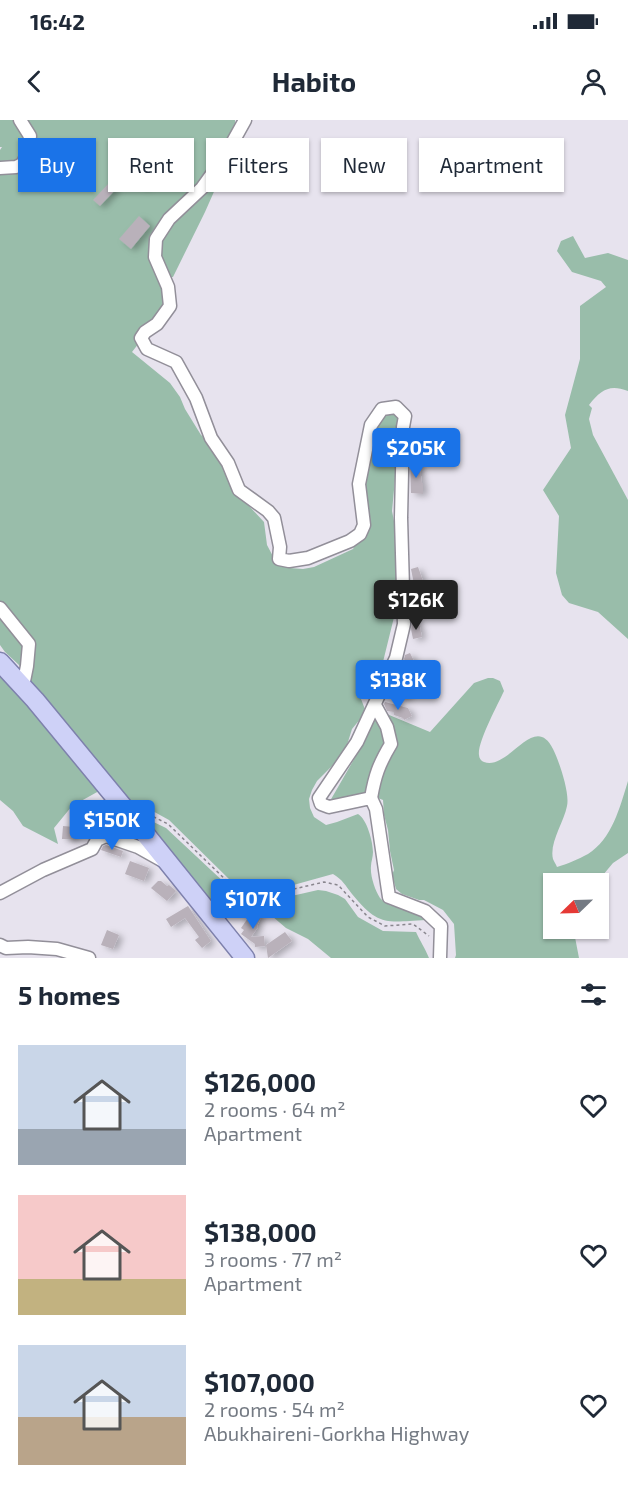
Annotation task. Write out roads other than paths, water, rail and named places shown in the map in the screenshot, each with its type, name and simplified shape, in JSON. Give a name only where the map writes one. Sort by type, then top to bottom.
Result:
[{"type":"main road","points":[[0,662],[23,686],[134,820],[245,958]]},
{"type":"street","points":[[0,168],[16,167],[22,164],[28,153],[30,136],[20,120]]},
{"type":"street","points":[[244,120],[225,156],[202,188],[169,219],[156,239],[155,256],[168,287],[170,306],[157,324],[145,332],[141,338],[147,349],[176,362],[196,398],[211,438],[228,463],[239,490],[274,518],[280,547],[279,559],[290,561],[308,558],[350,541],[360,534],[364,525],[359,484],[371,425],[382,409],[396,407],[405,416],[401,518],[404,624],[396,658],[357,742],[319,798],[321,804],[329,807],[371,798]]},
{"type":"street","points":[[0,608],[29,644],[23,686]]},
{"type":"street","points":[[375,705],[387,727],[391,744],[374,777],[371,798],[376,810],[389,897],[425,910],[441,926],[440,953]]},
{"type":"street","points":[[0,893],[43,870],[92,849],[97,840],[106,836],[138,847],[171,865]]},
{"type":"street","points":[[0,945],[6,948],[57,949],[89,958]]}]
